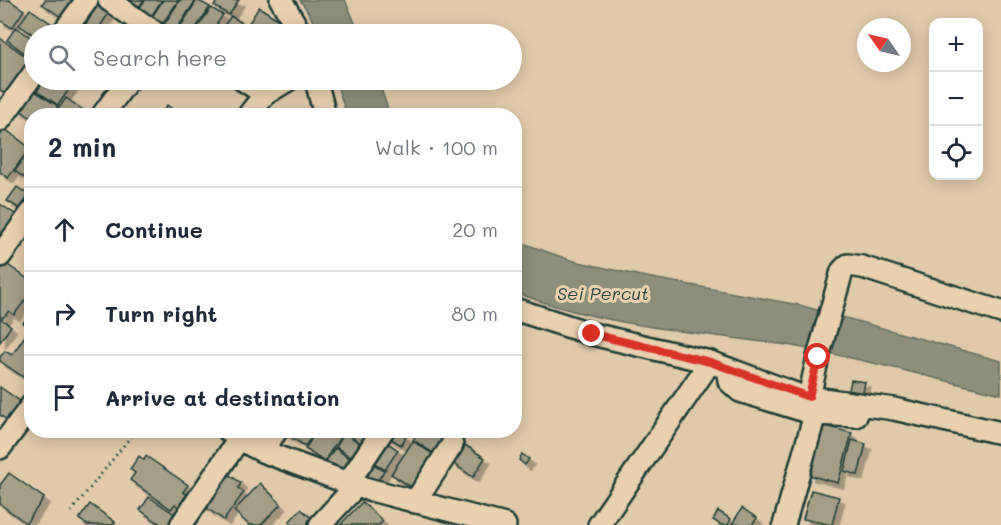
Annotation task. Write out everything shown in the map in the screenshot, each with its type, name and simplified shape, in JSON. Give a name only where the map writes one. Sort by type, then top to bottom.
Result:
[{"type":"street","points":[[69,24],[87,0]]},
{"type":"street","points":[[109,0],[143,24]]},
{"type":"street","points":[[281,0],[295,24]]},
{"type":"street","points":[[0,120],[24,87]]},
{"type":"street","points":[[108,108],[121,90]]},
{"type":"street","points":[[259,90],[265,94]]},
{"type":"street","points":[[254,108],[265,94],[272,90]]},
{"type":"street","points":[[318,90],[323,108]]},
{"type":"street","points":[[0,256],[24,224]]},
{"type":"street","points":[[784,525],[812,405],[818,357],[844,267],[854,265],[1001,312]]},
{"type":"street","points":[[522,312],[592,334],[719,366],[812,405],[894,409],[1001,433]]},
{"type":"street","points":[[599,525],[719,366]]},
{"type":"street","points":[[0,448],[24,416]]},
{"type":"street","points":[[181,525],[231,438]]},
{"type":"street","points":[[238,438],[262,451],[352,484],[504,525]]},
{"type":"street","points":[[262,451],[271,438]]},
{"type":"street","points":[[320,525],[352,484],[378,438]]},
{"type":"street","points":[[415,502],[452,445]]},
{"type":"path","points":[[71,512],[130,438]]},
{"type":"water","points":[[300,0],[345,0],[356,24],[314,24]]},
{"type":"water","points":[[338,90],[381,90],[388,108],[345,108]]},
{"type":"water","name":"Sei Percut","points":[[522,243],[570,260],[641,276],[799,305],[1001,361],[1001,394],[818,351],[616,321],[548,304],[522,295]]},
{"type":"building","points":[[0,0],[9,0],[24,10],[12,28],[0,20]]},
{"type":"building","points":[[45,0],[81,0],[67,21],[42,4]]},
{"type":"building","points":[[128,0],[144,0],[139,7]]},
{"type":"building","points":[[145,0],[162,0],[148,21],[136,13]]},
{"type":"building","points":[[163,0],[179,0],[162,24],[156,24],[150,20]]},
{"type":"building","points":[[180,0],[196,0],[180,24],[164,24]]},
{"type":"building","points":[[197,0],[210,7],[199,24],[182,24]]},
{"type":"building","points":[[218,0],[239,0],[229,15],[214,6]]},
{"type":"building","points":[[96,4],[109,13],[102,24],[86,24],[91,16],[89,14]]},
{"type":"building","points":[[259,7],[279,20],[276,24],[248,24]]},
{"type":"building","points":[[211,8],[223,15],[217,24],[200,24]]},
{"type":"building","points":[[30,9],[52,24],[24,24],[24,28],[19,25]]},
{"type":"building","points":[[231,16],[244,24],[225,24]]},
{"type":"building","points":[[16,27],[24,33],[24,53],[7,40]]},
{"type":"building","points":[[0,38],[24,55],[24,77],[10,97],[0,90]]},
{"type":"building","points":[[31,90],[58,106],[57,108],[24,108],[24,113],[18,109]]},
{"type":"building","points":[[38,90],[69,90],[58,105]]},
{"type":"building","points":[[66,98],[80,108],[59,108]]},
{"type":"building","points":[[5,129],[24,143],[24,156],[8,178],[0,172],[0,136]]},
{"type":"building","points":[[24,158],[24,177],[15,171]]},
{"type":"building","points":[[17,187],[24,192],[24,203],[20,209],[7,201]]},
{"type":"building","points":[[0,204],[21,218],[0,248]]},
{"type":"building","points":[[5,263],[24,276],[24,302],[14,315],[9,311],[3,318],[0,316],[0,270]]},
{"type":"building","points":[[0,318],[11,326],[0,342]]},
{"type":"building","points":[[24,337],[24,378],[0,361],[5,351],[12,355]]},
{"type":"building","points":[[851,380],[865,382],[862,397],[848,395]]},
{"type":"building","points":[[0,387],[24,404],[24,410],[14,425],[0,415]]},
{"type":"building","points":[[821,425],[852,433],[838,483],[808,475]]},
{"type":"building","points":[[292,438],[311,438],[305,446]]},
{"type":"building","points":[[312,438],[340,438],[324,461],[305,449]]},
{"type":"building","points":[[342,438],[352,438],[368,449],[358,462],[336,447]]},
{"type":"building","points":[[353,438],[374,438],[368,448]]},
{"type":"building","points":[[390,438],[405,438],[401,445]]},
{"type":"building","points":[[414,438],[447,438],[436,455],[413,440]]},
{"type":"building","points":[[382,439],[398,450],[385,470],[368,459]]},
{"type":"building","points":[[852,440],[866,444],[858,475],[844,471]]},
{"type":"building","points":[[413,441],[436,456],[414,489],[391,474]]},
{"type":"building","points":[[462,443],[485,458],[473,477],[450,461]]},
{"type":"building","points":[[335,448],[357,464],[349,476],[326,461]]},
{"type":"building","points":[[522,454],[529,459],[525,465],[519,460]]},
{"type":"building","points":[[139,456],[144,460],[146,456],[188,485],[183,492],[187,494],[178,507],[175,504],[171,509],[130,480],[135,473],[130,469]]},
{"type":"building","points":[[368,460],[384,471],[377,482],[361,471]]},
{"type":"building","points":[[224,471],[241,483],[238,488],[244,492],[224,520],[201,504]]},
{"type":"building","points":[[9,473],[44,498],[26,523],[0,504],[0,485]]},
{"type":"building","points":[[260,483],[281,504],[261,525],[249,525],[234,511]]},
{"type":"building","points":[[811,490],[839,497],[832,525],[803,519]]},
{"type":"building","points":[[149,497],[179,517],[174,525],[162,525],[140,510]]},
{"type":"building","points":[[362,502],[383,521],[379,525],[340,525]]},
{"type":"building","points":[[90,504],[115,522],[113,525],[87,525],[79,519]]},
{"type":"building","points":[[742,508],[757,518],[752,525],[732,524]]},
{"type":"building","points":[[301,509],[316,522],[313,525],[292,525],[289,522]]},
{"type":"building","points":[[718,511],[731,519],[728,525],[721,525],[713,520]]},
{"type":"route","points":[[592,334],[710,362],[809,397],[818,357]]}]
